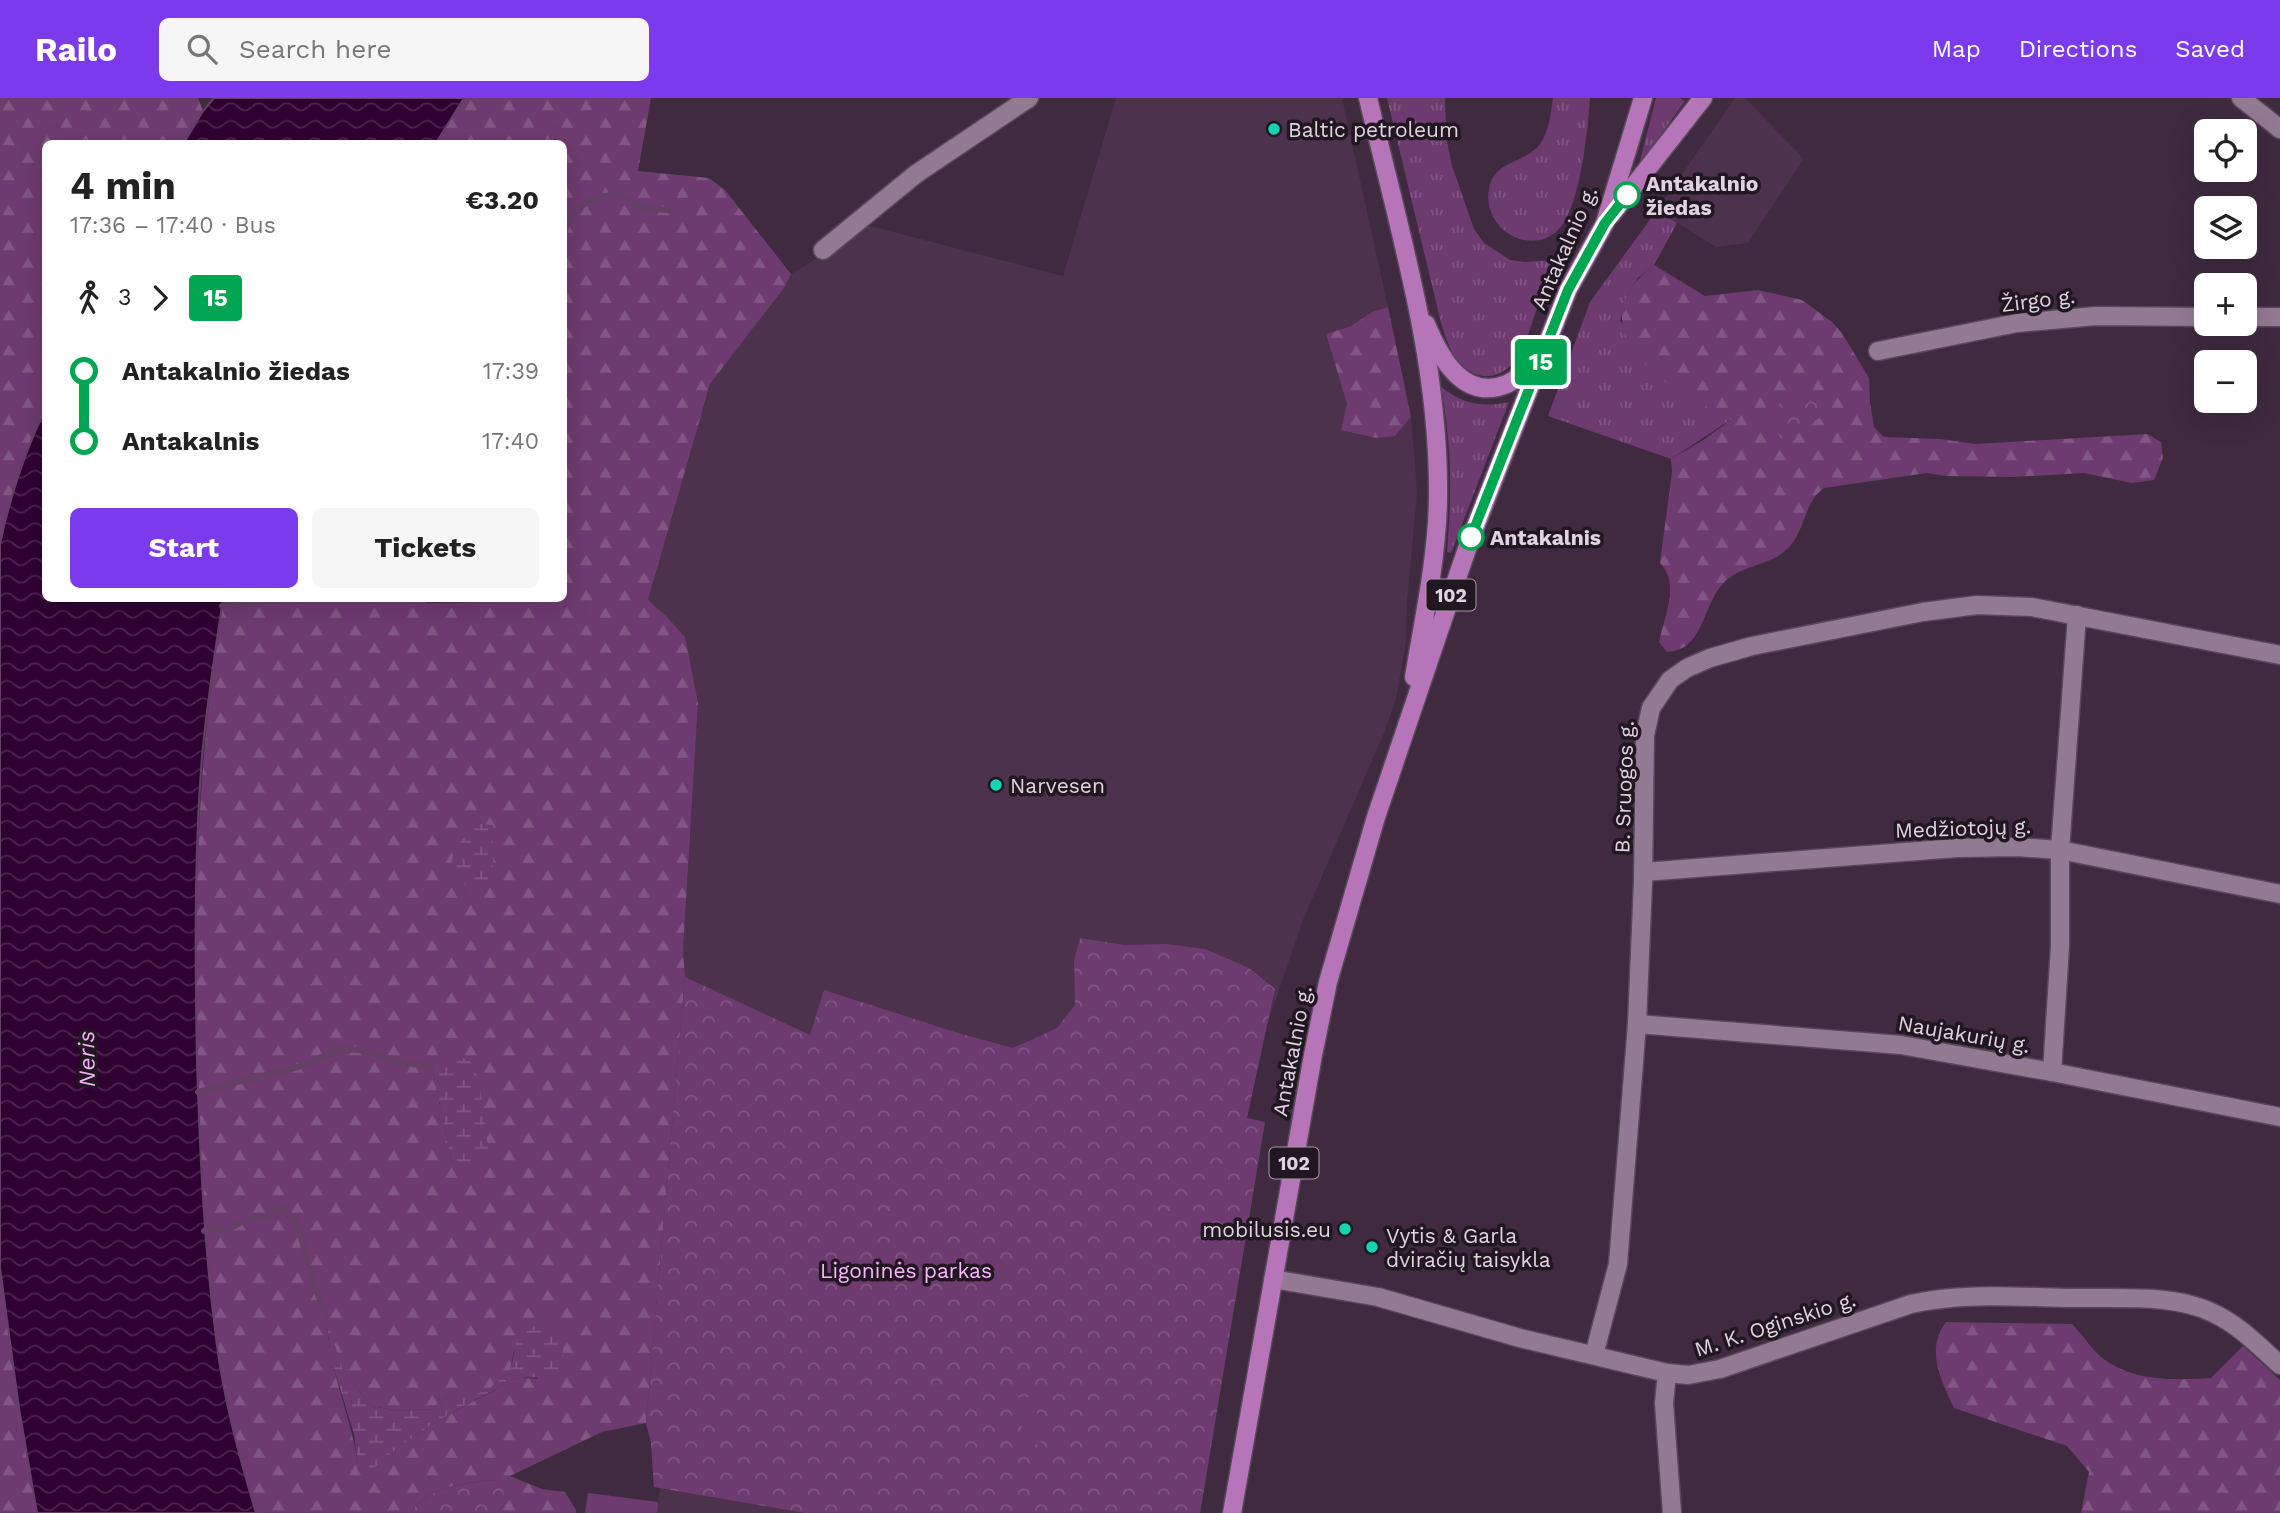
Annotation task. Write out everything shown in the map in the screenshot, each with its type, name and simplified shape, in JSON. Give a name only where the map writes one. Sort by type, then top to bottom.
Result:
[{"type":"main road","name":"Antakalnio g.","points":[[1232,1513],[1328,982],[1391,769],[1414,679],[1433,556],[1438,500],[1437,446],[1417,302],[1368,98]]},
{"type":"main road","name":"Antakalnio g.","points":[[1391,769],[1469,543],[1568,290],[1605,223],[1643,98]]},
{"type":"main road","points":[[1605,223],[1703,98]]},
{"type":"main road","points":[[1417,302],[1444,360],[1470,385],[1483,388],[1508,383],[1544,355]]},
{"type":"street","points":[[823,250],[916,174],[1029,98]]},
{"type":"street","points":[[2241,98],[2280,129]]},
{"type":"street","name":"Žirgo g.","points":[[1878,351],[2030,322],[2096,316],[2194,317]]},
{"type":"street","points":[[2257,317],[2280,317]]},
{"type":"street","name":"B. Sruogos g.","points":[[1594,1355],[1618,1264],[1637,1024],[1644,872],[1645,735],[1651,708],[1670,680],[1687,668],[1710,658],[1752,646],[1937,610],[1977,605],[2032,607],[2280,655]]},
{"type":"street","points":[[2052,1072],[2060,946],[2060,850],[2077,615]]},
{"type":"street","name":"Medžiotojų g.","points":[[1644,872],[1957,848],[2017,846],[2060,850],[2280,894]]},
{"type":"street","name":"Naujakurių g.","points":[[1637,1024],[1901,1045],[2280,1117]]},
{"type":"street","name":"M. K. Oginskio g.","points":[[1273,1279],[1378,1297],[1520,1338],[1667,1373],[1688,1375],[1712,1371],[1911,1304],[1957,1297],[2080,1298],[2186,1303],[2212,1312],[2236,1326],[2280,1365]]},
{"type":"street","points":[[1667,1373],[1664,1403],[1672,1513]]},
{"type":"shaded area","points":[[1116,98],[1342,98],[1388,307],[1372,312],[1351,326],[1326,334],[1347,404],[1395,436],[1411,417],[1417,494],[1406,641],[1396,699],[1384,733],[1303,920],[1264,1034],[1247,1118],[1265,1122],[1200,1513],[585,1513],[588,1493],[658,1502],[660,1488],[654,1487],[651,1443],[646,1423],[685,977],[683,951],[698,703],[666,616],[648,600],[710,384],[784,288],[791,274],[829,251],[859,223],[1063,276]]},
{"type":"shaded area","points":[[1735,98],[1745,98],[1804,159],[1748,243],[1716,247],[1657,210]]},
{"type":"green space","points":[[0,98],[198,98],[203,111],[186,140],[42,140],[42,417],[22,462],[0,544]]},
{"type":"green space","points":[[464,98],[651,98],[638,171],[709,178],[725,190],[791,274],[784,288],[710,384],[648,600],[685,637],[698,703],[683,951],[685,977],[646,1423],[602,1432],[510,1476],[542,1489],[565,1492],[576,1513],[497,1513],[506,1502],[499,1480],[463,1484],[438,1491],[418,1504],[411,1513],[256,1513],[232,1426],[219,1360],[208,1268],[199,1128],[196,943],[199,828],[208,713],[223,602],[567,602],[567,140],[438,140]],"holes":[[[432,1067],[479,1086],[485,1132],[452,1163]],[[327,1322],[343,1370],[371,1406],[400,1411],[432,1409],[450,1395],[472,1395],[488,1390],[510,1371],[514,1350],[538,1379],[521,1378],[508,1381],[425,1429],[393,1451],[364,1476],[359,1473],[332,1360]]]},
{"type":"green space","points":[[1387,98],[1445,98],[1446,137],[1452,166],[1474,229],[1484,243],[1510,260],[1553,260],[1523,350],[1509,368],[1500,373],[1482,376],[1473,373],[1464,367],[1451,351],[1442,327]]},
{"type":"green space","points":[[1553,98],[1590,98],[1585,149],[1577,190],[1564,222],[1556,232],[1545,239],[1520,239],[1499,226],[1492,215],[1489,189],[1492,180],[1503,167],[1540,144],[1548,128]]},
{"type":"green space","points":[[1656,98],[1680,98],[1685,101],[1639,165]]},
{"type":"green space","points":[[1657,210],[1677,223],[1654,265],[1638,278],[1627,295],[1620,321],[1691,400],[1733,418],[1671,459],[1548,416],[1590,302]]},
{"type":"green space","points":[[1654,265],[1705,296],[1758,290],[1802,300],[1832,322],[1842,333],[1869,378],[1874,427],[1884,437],[1940,439],[1976,444],[2147,434],[2161,442],[2163,458],[2154,480],[2132,483],[2084,473],[2012,477],[1946,476],[1927,473],[1824,488],[1812,501],[1793,543],[1779,556],[1728,579],[1715,595],[1695,636],[1679,650],[1667,652],[1659,642],[1670,590],[1666,571],[1660,563],[1672,472],[1671,459],[1733,418],[1693,401],[1669,385],[1651,370],[1627,338],[1622,321],[1624,303],[1634,284]]},
{"type":"green space","points":[[1388,307],[1411,417],[1395,436],[1376,438],[1341,430],[1347,404],[1326,334],[1351,326],[1372,312]]},
{"type":"green space","points":[[1811,386],[1827,414],[1781,439],[1766,411]]},
{"type":"green space","points":[[1441,387],[1473,403],[1490,405],[1509,402],[1451,553],[1447,552],[1450,509],[1449,450]]},
{"type":"green space","points":[[481,824],[493,825],[493,886],[472,892],[456,876],[452,863],[460,844]]},
{"type":"green space","name":"Ligoninės parkas","points":[[1080,938],[1124,945],[1166,944],[1205,949],[1249,968],[1275,989],[1247,1118],[1265,1122],[1200,1513],[805,1513],[654,1487],[651,1443],[646,1423],[685,977],[810,1035],[824,990],[1013,1048],[1057,1028],[1075,1005],[1074,961]]},
{"type":"green space","points":[[454,1058],[470,1061],[478,1078],[490,1159],[486,1164],[457,1168],[452,1163],[432,1067],[443,1060]]},
{"type":"green space","points":[[0,1268],[19,1408],[37,1513],[0,1513]]},
{"type":"green space","points":[[326,1317],[343,1370],[371,1406],[400,1411],[432,1409],[450,1395],[472,1395],[488,1390],[510,1371],[519,1332],[538,1325],[555,1325],[563,1347],[562,1369],[548,1376],[518,1378],[506,1382],[425,1429],[364,1477],[359,1473],[354,1434],[331,1359]]},
{"type":"green space","points":[[1946,1322],[2072,1324],[2105,1360],[2130,1372],[2156,1378],[2211,1378],[2243,1346],[2280,1380],[2280,1513],[2081,1513],[2089,1472],[2067,1446],[1954,1408],[1937,1365],[1937,1343]]},
{"type":"green space","points":[[1035,1396],[1041,1444],[1024,1446],[1018,1398]]},
{"type":"green space","points":[[500,1480],[506,1502],[497,1513],[411,1513],[418,1504],[438,1491],[464,1484]]},
{"type":"green space","points":[[588,1493],[658,1502],[657,1513],[585,1513]]},
{"type":"water","points":[[214,98],[464,98],[438,140],[186,140]]},
{"type":"water","name":"Neris","points":[[42,417],[42,602],[223,602],[206,716],[199,794],[196,871],[198,1097],[206,1235],[219,1360],[232,1426],[256,1513],[37,1513],[19,1408],[0,1268],[0,544],[18,476]]},
{"type":"waterway","points":[[567,225],[586,202],[604,196],[624,198],[646,208],[672,210]]},
{"type":"waterway","points":[[222,606],[252,602]]},
{"type":"waterway","points":[[198,1092],[298,1067],[340,1049],[361,1050],[395,1061],[432,1067]]},
{"type":"waterway","points":[[204,1231],[210,1227],[226,1231],[249,1218],[266,1217],[277,1209],[284,1208],[298,1225],[310,1272],[326,1317]]},
{"type":"bus line","name":"15","points":[[1471,537],[1568,290],[1605,223],[1627,195]]},
{"type":"place","name":"Baltic petroleum","points":[[1274,129]]},
{"type":"place","name":"Antakalnio žiedas","points":[[1627,195]]},
{"type":"place","name":"Antakalnis","points":[[1471,537]]},
{"type":"place","name":"Narvesen","points":[[996,785]]},
{"type":"place","name":"mobilusis.eu","points":[[1345,1229]]},
{"type":"place","name":"Vytis & Garla dviračių taisykla","points":[[1372,1247]]}]
